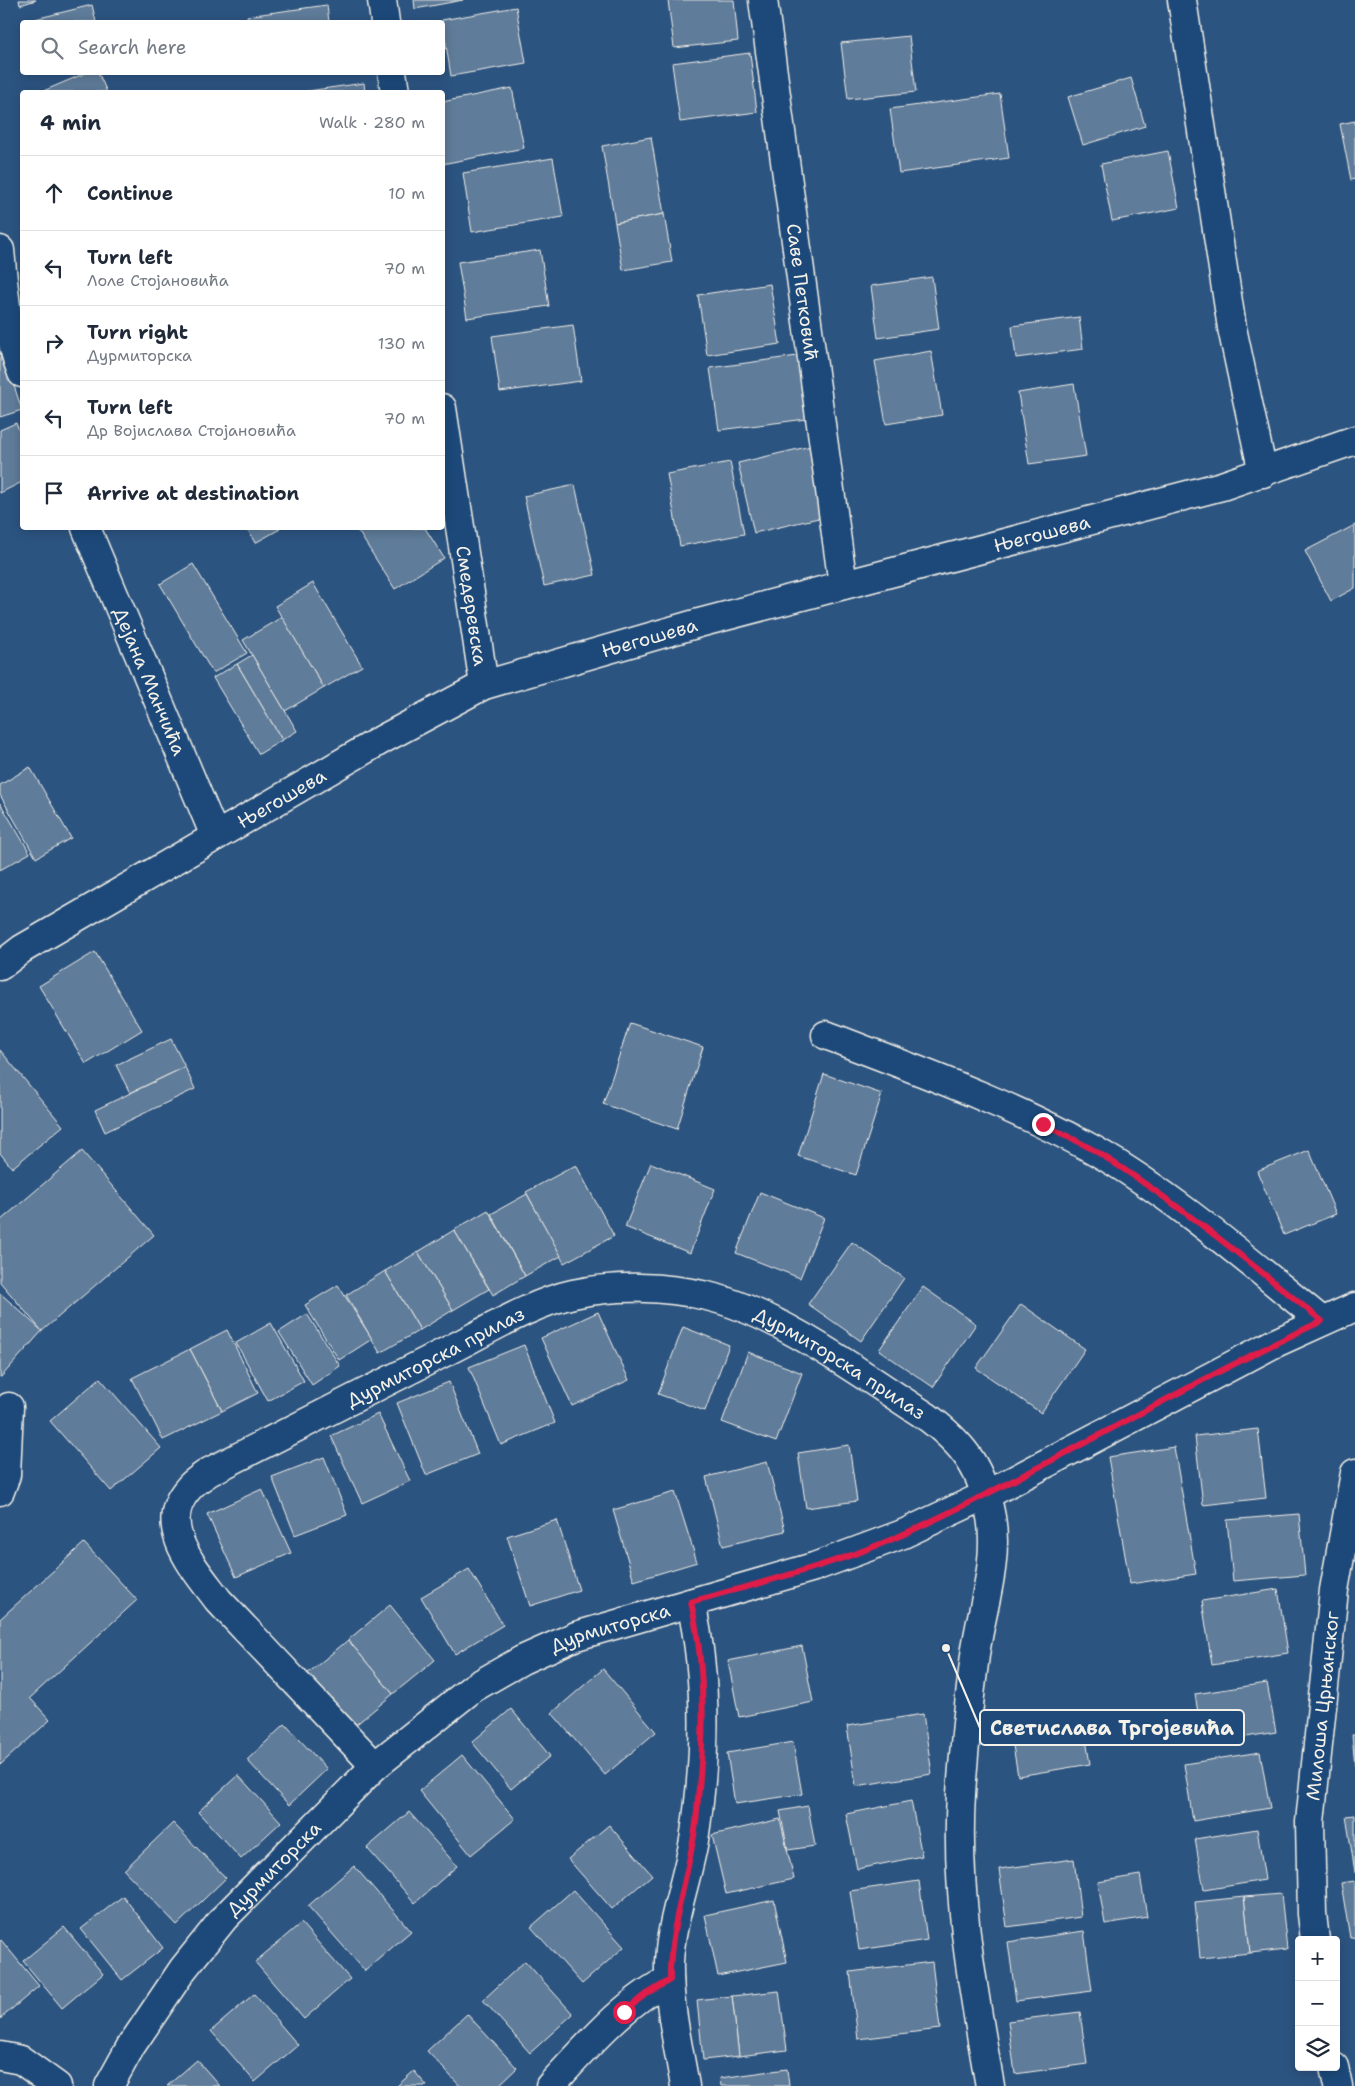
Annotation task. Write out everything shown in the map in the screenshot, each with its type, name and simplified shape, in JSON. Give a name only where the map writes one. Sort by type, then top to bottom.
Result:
[{"type":"street","points":[[382,0],[385,20]]},
{"type":"street","name":"Саве Петковић","points":[[763,0],[843,585]]},
{"type":"street","points":[[1182,0],[1232,328],[1263,473]]},
{"type":"street","points":[[393,75],[396,90]]},
{"type":"street","points":[[0,250],[6,304],[20,367]]},
{"type":"street","name":"Смедеревска","points":[[445,428],[484,685]]},
{"type":"street","name":"Његошева","points":[[0,966],[22,949],[215,836],[392,734],[484,685],[843,585],[1213,489],[1355,440]]},
{"type":"street","name":"Дејана Манчића","points":[[87,530],[215,836]]},
{"type":"street","points":[[826,1035],[978,1094],[1095,1151],[1202,1224],[1322,1321]]},
{"type":"street","name":"Дурмиторска прилаз","points":[[375,1766],[218,1600],[181,1545],[174,1522],[177,1506],[188,1489],[208,1472],[550,1301],[578,1293],[616,1288],[672,1290],[709,1296],[788,1329],[947,1431],[962,1447],[978,1471],[986,1494],[991,1518],[993,1546],[975,1654],[966,1733],[959,1855],[967,1955],[990,2086]]},
{"type":"street","name":"Дурмиторска","points":[[109,2086],[131,2046],[183,1969],[224,1918],[375,1766],[473,1688],[522,1660],[576,1636],[814,1567],[866,1550],[986,1494],[1154,1404],[1322,1321],[1355,1308]]},
{"type":"street","points":[[0,1491],[6,1475],[9,1406]]},
{"type":"street","name":"Милоша Црњанског","points":[[1315,1936],[1312,1914],[1310,1822],[1334,1590],[1355,1473]]},
{"type":"street","points":[[686,2086],[672,2006],[670,1980],[672,1944],[694,1840],[703,1741],[699,1636],[691,1602]]},
{"type":"street","points":[[550,2086],[624,2012],[642,1997],[670,1980]]},
{"type":"street","points":[[0,2056],[21,2060],[57,2086]]},
{"type":"street","points":[[1335,2071],[1338,2086]]},
{"type":"building","points":[[19,0],[36,0],[20,5]]},
{"type":"building","points":[[414,0],[463,0],[415,9]]},
{"type":"building","points":[[668,0],[734,0],[738,41],[674,48]]},
{"type":"building","points":[[92,5],[96,20],[35,20]]},
{"type":"building","points":[[327,5],[329,20],[248,20],[247,16]]},
{"type":"building","points":[[516,7],[526,63],[451,76],[445,39],[445,20],[442,20]]},
{"type":"building","points":[[909,36],[916,92],[848,99],[841,43]]},
{"type":"building","points":[[750,53],[757,112],[680,122],[672,63]]},
{"type":"building","points":[[81,75],[99,75],[106,90],[46,90]]},
{"type":"building","points":[[1131,78],[1145,126],[1083,145],[1068,97]]},
{"type":"building","points":[[364,83],[365,90],[315,90]]},
{"type":"building","points":[[512,88],[524,148],[445,163],[445,101]]},
{"type":"building","points":[[1000,94],[1009,158],[899,173],[890,109]]},
{"type":"building","points":[[1355,121],[1355,179],[1351,180],[1340,124]]},
{"type":"building","points":[[651,137],[664,214],[615,223],[602,146]]},
{"type":"building","points":[[1168,151],[1179,208],[1112,221],[1101,164]]},
{"type":"building","points":[[553,158],[563,217],[472,232],[463,173]]},
{"type":"building","points":[[664,214],[672,262],[623,270],[615,223]]},
{"type":"building","points":[[540,250],[549,306],[467,318],[458,262]]},
{"type":"building","points":[[932,277],[939,329],[878,338],[871,286]]},
{"type":"building","points":[[770,284],[780,344],[707,355],[698,295]]},
{"type":"building","points":[[1079,317],[1083,349],[1016,358],[1012,326]]},
{"type":"building","points":[[573,325],[581,381],[500,392],[492,336]]},
{"type":"building","points":[[931,351],[942,415],[886,424],[875,361]]},
{"type":"building","points":[[4,355],[20,404],[20,411],[0,417],[0,356]]},
{"type":"building","points":[[797,356],[806,419],[719,430],[710,368]]},
{"type":"building","points":[[1074,384],[1086,456],[1029,464],[1018,393]]},
{"type":"building","points":[[16,423],[20,433],[20,483],[0,493],[0,430]]},
{"type":"building","points":[[811,446],[827,516],[754,533],[738,463]]},
{"type":"building","points":[[730,462],[744,534],[680,546],[667,474]]},
{"type":"building","points":[[575,485],[595,575],[544,586],[524,496]]},
{"type":"building","points":[[1355,525],[1355,588],[1331,601],[1305,551]]},
{"type":"building","points":[[248,530],[278,530],[255,543]]},
{"type":"building","points":[[357,530],[426,530],[444,558],[395,589]]},
{"type":"building","points":[[193,564],[247,653],[213,673],[160,584]]},
{"type":"building","points":[[313,583],[362,666],[324,688],[275,606]]},
{"type":"building","points":[[282,617],[324,688],[285,711],[243,640]]},
{"type":"building","points":[[252,655],[297,731],[282,740],[237,664]]},
{"type":"building","points":[[237,664],[282,740],[259,754],[213,678]]},
{"type":"building","points":[[30,767],[71,838],[36,858],[0,795],[0,785]]},
{"type":"building","points":[[0,803],[30,853],[0,870]]},
{"type":"building","points":[[95,952],[142,1030],[86,1064],[39,986]]},
{"type":"building","points":[[630,1023],[703,1047],[677,1129],[603,1104]]},
{"type":"building","points":[[171,1039],[185,1067],[130,1093],[116,1065]]},
{"type":"building","points":[[0,1050],[63,1126],[12,1168],[0,1153]]},
{"type":"building","points":[[185,1067],[195,1089],[105,1132],[95,1110]]},
{"type":"building","points":[[824,1074],[882,1094],[856,1175],[798,1156]]},
{"type":"building","points":[[1309,1150],[1336,1214],[1284,1235],[1257,1171]]},
{"type":"building","points":[[82,1151],[154,1235],[42,1331],[0,1282],[0,1221]]},
{"type":"building","points":[[651,1163],[715,1189],[690,1253],[625,1227]]},
{"type":"building","points":[[576,1165],[614,1236],[564,1263],[526,1192]]},
{"type":"building","points":[[760,1192],[824,1218],[800,1278],[736,1253]]},
{"type":"building","points":[[527,1194],[561,1256],[525,1276],[491,1214]]},
{"type":"building","points":[[488,1210],[525,1276],[493,1295],[454,1230]]},
{"type":"building","points":[[454,1230],[489,1289],[453,1310],[418,1252]]},
{"type":"building","points":[[852,1242],[904,1278],[861,1341],[808,1304]]},
{"type":"building","points":[[418,1252],[453,1310],[420,1330],[385,1271]]},
{"type":"building","points":[[385,1271],[420,1330],[380,1353],[346,1295]]},
{"type":"building","points":[[338,1285],[372,1339],[339,1360],[305,1305]]},
{"type":"building","points":[[923,1287],[976,1324],[933,1387],[879,1350]]},
{"type":"building","points":[[0,1293],[42,1331],[1,1377],[0,1377]]},
{"type":"building","points":[[1021,1304],[1085,1349],[1041,1413],[976,1368]]},
{"type":"building","points":[[598,1312],[629,1380],[572,1406],[541,1338]]},
{"type":"building","points":[[307,1314],[340,1366],[312,1385],[279,1332]]},
{"type":"building","points":[[271,1323],[304,1381],[268,1401],[236,1343]]},
{"type":"building","points":[[683,1327],[729,1345],[705,1411],[658,1394]]},
{"type":"building","points":[[227,1330],[258,1393],[222,1411],[190,1349]]},
{"type":"building","points":[[524,1345],[555,1423],[501,1445],[469,1367]]},
{"type":"building","points":[[190,1349],[222,1411],[163,1440],[132,1378]]},
{"type":"building","points":[[748,1352],[802,1373],[776,1442],[722,1422]]},
{"type":"building","points":[[100,1378],[161,1448],[111,1491],[50,1421]]},
{"type":"building","points":[[449,1382],[478,1454],[426,1475],[397,1403]]},
{"type":"building","points":[[378,1414],[410,1481],[362,1503],[331,1436]]},
{"type":"building","points":[[1258,1429],[1266,1498],[1203,1505],[1195,1436]]},
{"type":"building","points":[[849,1445],[857,1501],[806,1508],[798,1453]]},
{"type":"building","points":[[1174,1447],[1196,1574],[1130,1584],[1108,1457]]},
{"type":"building","points":[[324,1457],[347,1515],[295,1535],[272,1477]]},
{"type":"building","points":[[767,1462],[785,1531],[723,1546],[706,1477]]},
{"type":"building","points":[[262,1489],[291,1553],[236,1577],[207,1514]]},
{"type":"building","points":[[675,1492],[697,1562],[634,1581],[613,1510]]},
{"type":"building","points":[[1299,1514],[1305,1575],[1233,1581],[1227,1520]]},
{"type":"building","points":[[557,1520],[579,1590],[530,1606],[507,1536]]},
{"type":"building","points":[[84,1543],[137,1600],[30,1698],[50,1720],[0,1765],[0,1619]]},
{"type":"building","points":[[469,1569],[503,1625],[455,1654],[421,1597]]},
{"type":"building","points":[[1278,1589],[1288,1653],[1212,1665],[1202,1601]]},
{"type":"building","points":[[390,1605],[435,1660],[393,1694],[348,1640]]},
{"type":"building","points":[[348,1640],[393,1694],[352,1728],[307,1674]]},
{"type":"building","points":[[802,1646],[813,1702],[739,1717],[728,1661]]},
{"type":"building","points":[[603,1669],[656,1732],[605,1775],[552,1713]]},
{"type":"building","points":[[1267,1683],[1276,1732],[1203,1744],[1195,1694]]},
{"type":"building","points":[[511,1709],[550,1756],[511,1789],[472,1742]]},
{"type":"building","points":[[923,1714],[932,1774],[856,1786],[847,1726]]},
{"type":"building","points":[[1082,1715],[1090,1764],[1018,1776],[1010,1727]]},
{"type":"building","points":[[285,1724],[327,1769],[289,1805],[247,1760]]},
{"type":"building","points":[[1352,1735],[1355,1735],[1355,1766]]},
{"type":"building","points":[[793,1742],[802,1794],[735,1804],[727,1753]]},
{"type":"building","points":[[1260,1752],[1270,1808],[1193,1821],[1184,1764]]},
{"type":"building","points":[[462,1755],[515,1819],[471,1855],[419,1791]]},
{"type":"building","points":[[238,1775],[281,1822],[241,1859],[198,1812]]},
{"type":"building","points":[[911,1801],[922,1856],[857,1869],[846,1814]]},
{"type":"building","points":[[808,1806],[815,1846],[788,1850],[780,1811]]},
{"type":"building","points":[[409,1812],[457,1866],[415,1903],[367,1848]]},
{"type":"building","points":[[1355,1815],[1355,1872],[1346,1816]]},
{"type":"building","points":[[780,1819],[794,1879],[726,1894],[712,1835]]},
{"type":"building","points":[[173,1823],[226,1878],[177,1925],[124,1870]]},
{"type":"building","points":[[609,1825],[652,1875],[612,1909],[568,1859]]},
{"type":"building","points":[[1257,1829],[1265,1880],[1204,1890],[1195,1839]]},
{"type":"building","points":[[1074,1859],[1081,1917],[1007,1927],[999,1869]]},
{"type":"building","points":[[354,1866],[411,1931],[365,1971],[308,1906]]},
{"type":"building","points":[[1140,1875],[1147,1917],[1105,1924],[1098,1882]]},
{"type":"building","points":[[919,1881],[927,1940],[859,1950],[850,1891]]},
{"type":"building","points":[[1355,1881],[1355,1937],[1350,1938],[1341,1883]]},
{"type":"building","points":[[573,1890],[624,1947],[582,1984],[531,1927]]},
{"type":"building","points":[[1281,1894],[1287,1949],[1250,1953],[1244,1897]]},
{"type":"building","points":[[123,1896],[163,1948],[122,1980],[81,1929]]},
{"type":"building","points":[[1244,1897],[1250,1953],[1200,1958],[1195,1902]]},
{"type":"building","points":[[774,1900],[787,1962],[718,1976],[705,1915]]},
{"type":"building","points":[[301,1923],[350,1979],[304,2019],[255,1962]]},
{"type":"building","points":[[64,1927],[103,1974],[62,2008],[23,1961]]},
{"type":"building","points":[[1084,1931],[1092,1991],[1016,2001],[1008,1942]]},
{"type":"building","points":[[0,1941],[39,1986],[0,2019]]},
{"type":"building","points":[[525,1961],[573,2014],[530,2053],[483,2000]]},
{"type":"building","points":[[932,1962],[940,2029],[858,2039],[850,1972]]},
{"type":"building","points":[[779,1991],[787,2050],[739,2056],[732,1996]]},
{"type":"building","points":[[254,1994],[298,2045],[255,2082],[211,2031]]},
{"type":"building","points":[[732,1996],[739,2056],[703,2060],[697,2000]]},
{"type":"building","points":[[1080,2012],[1087,2064],[1015,2074],[1008,2021]]},
{"type":"building","points":[[467,2014],[517,2068],[498,2086],[460,2086],[427,2051]]},
{"type":"building","points":[[197,2060],[220,2086],[167,2086]]},
{"type":"building","points":[[787,2069],[789,2086],[721,2086],[720,2078]]},
{"type":"building","points":[[414,2071],[427,2086],[397,2086]]},
{"type":"place","name":"Светислава Тргојевића","points":[[946,1648]]},
{"type":"route","points":[[624,2012],[642,1997],[670,1980],[669,1960],[694,1840],[703,1741],[699,1636],[691,1602],[814,1567],[866,1550],[903,1534],[986,1494],[1137,1413],[1272,1344],[1322,1321],[1202,1224],[1148,1185],[1095,1151],[1043,1124]]}]
